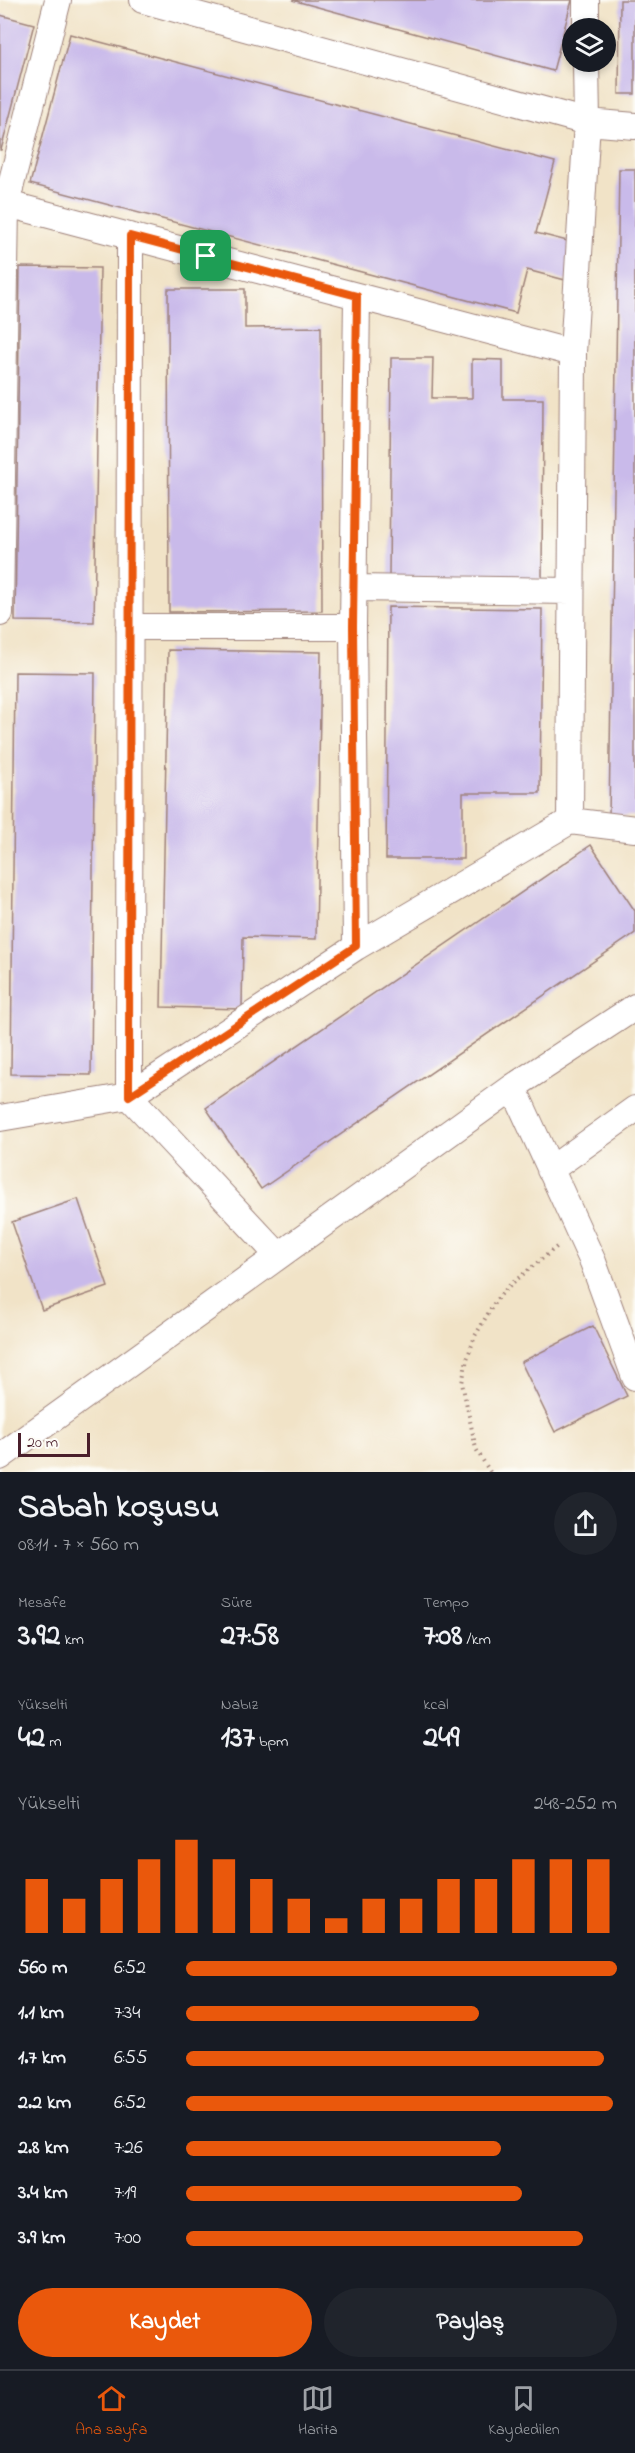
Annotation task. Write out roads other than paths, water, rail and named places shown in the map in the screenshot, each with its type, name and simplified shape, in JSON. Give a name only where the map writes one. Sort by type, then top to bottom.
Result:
[{"type":"street","points":[[0,613],[3,203],[58,0]]},
{"type":"street","points":[[143,0],[587,122],[635,126]]},
{"type":"street","points":[[586,0],[586,18]]},
{"type":"street","points":[[570,821],[573,352],[587,122],[586,72]]},
{"type":"street","points":[[3,203],[573,352]]},
{"type":"street","points":[[130,236],[129,1096],[278,1255]]},
{"type":"street","points":[[356,946],[353,588],[357,296]]},
{"type":"street","points":[[353,588],[571,591]]},
{"type":"street","points":[[129,627],[353,627]]},
{"type":"street","points":[[0,1118],[129,1096],[356,946],[570,821],[627,828],[635,848]]},
{"type":"street","points":[[0,1457],[200,1315],[278,1255],[513,1087],[635,1007]]},
{"type":"street","points":[[513,1087],[593,1262],[635,1377]]},
{"type":"street","points":[[550,1170],[635,1109]]}]
